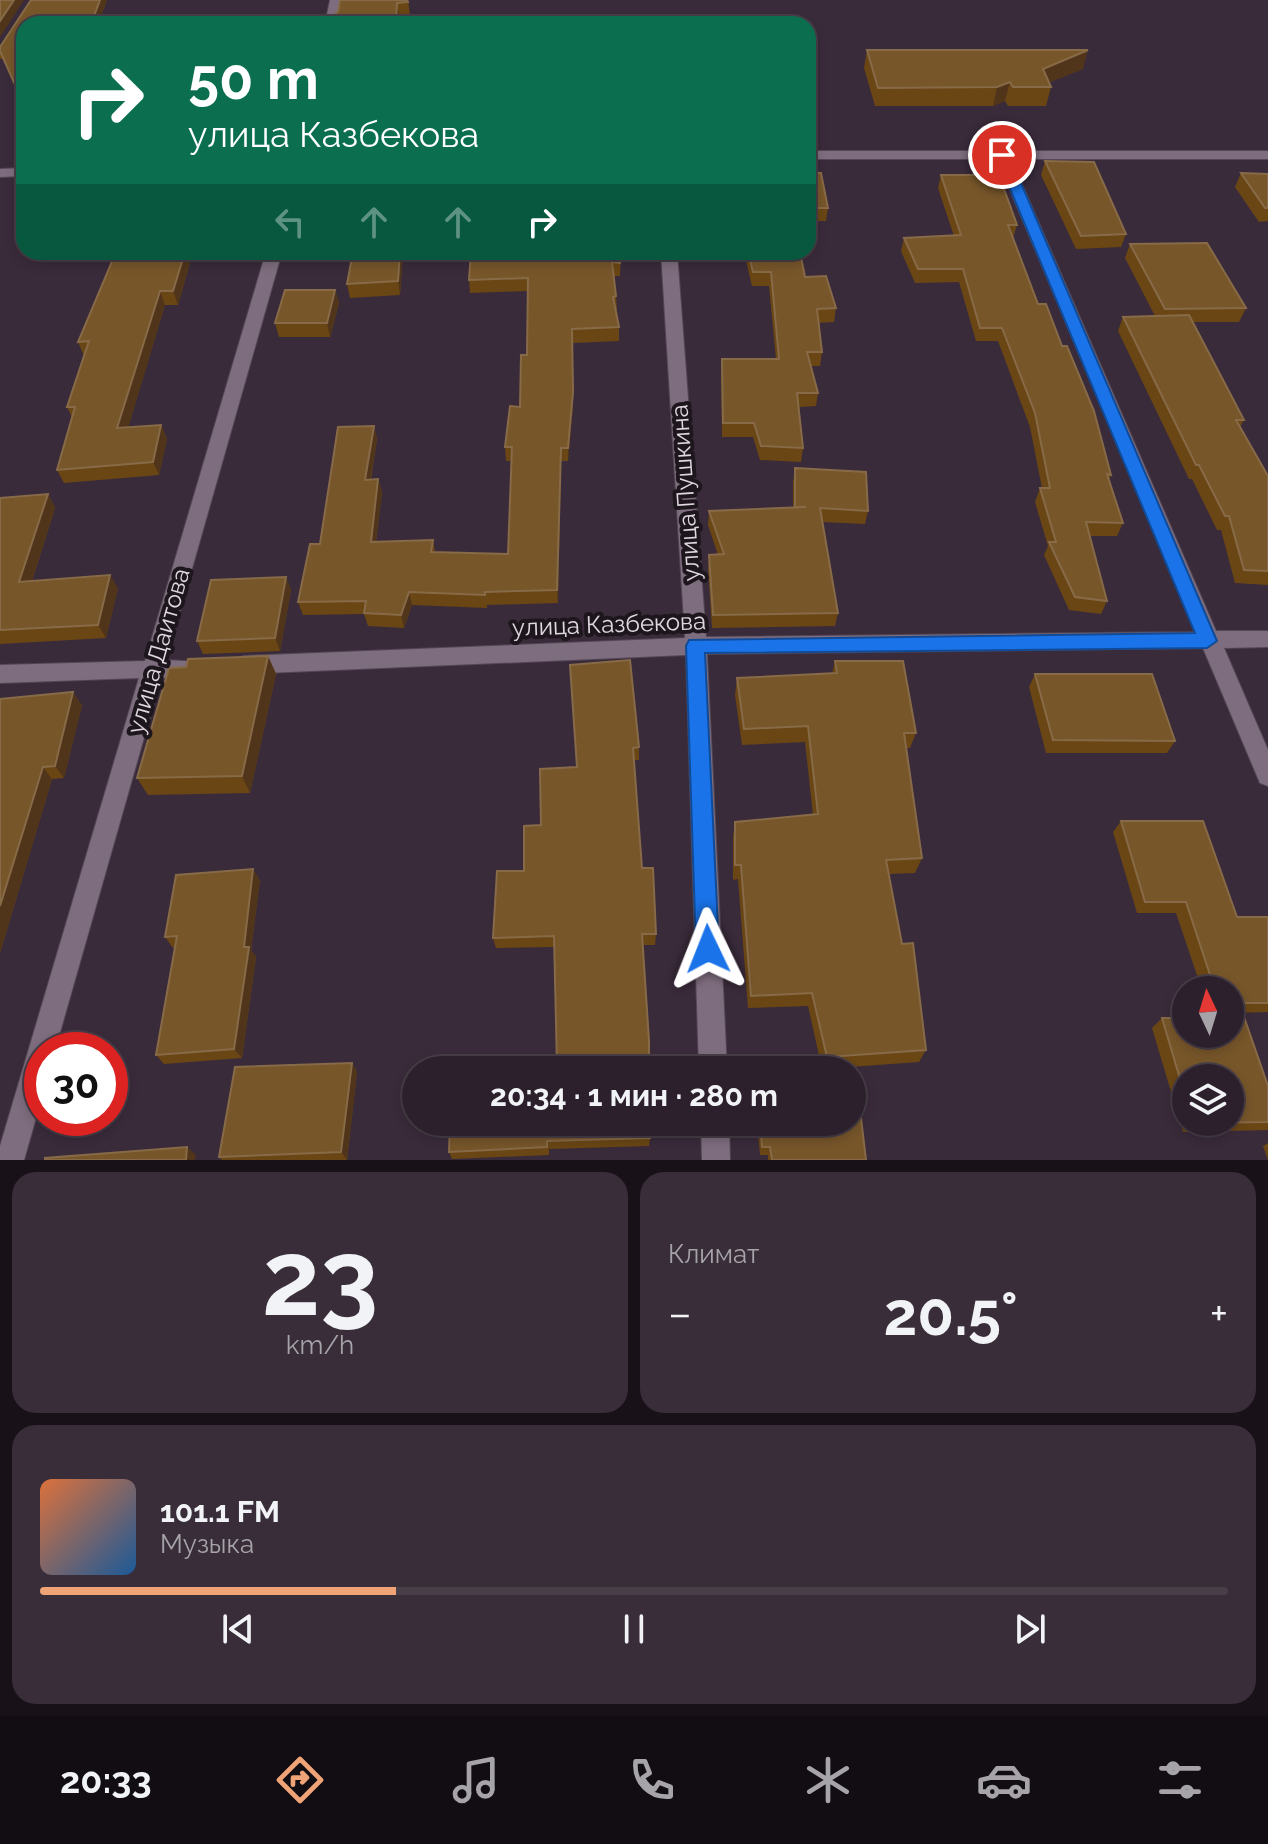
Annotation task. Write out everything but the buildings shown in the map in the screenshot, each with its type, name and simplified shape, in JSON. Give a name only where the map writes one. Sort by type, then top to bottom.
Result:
[{"type":"street","points":[[816,155],[1268,155]]},
{"type":"street","points":[[1002,155],[1207,641],[1268,776]]},
{"type":"street","name":"улица Даитова","points":[[47,1032],[272,260]]},
{"type":"street","name":"улица Пушкина","points":[[670,260],[696,646],[712,1056]]},
{"type":"street","name":"улица Казбекова","points":[[0,674],[696,646],[1268,639]]},
{"type":"street","name":"улица Даитова","points":[[10,1160],[24,1112]]},
{"type":"street","points":[[715,1136],[716,1160]]},
{"type":"route","points":[[708,949],[696,646],[1207,641],[1002,155]]}]
